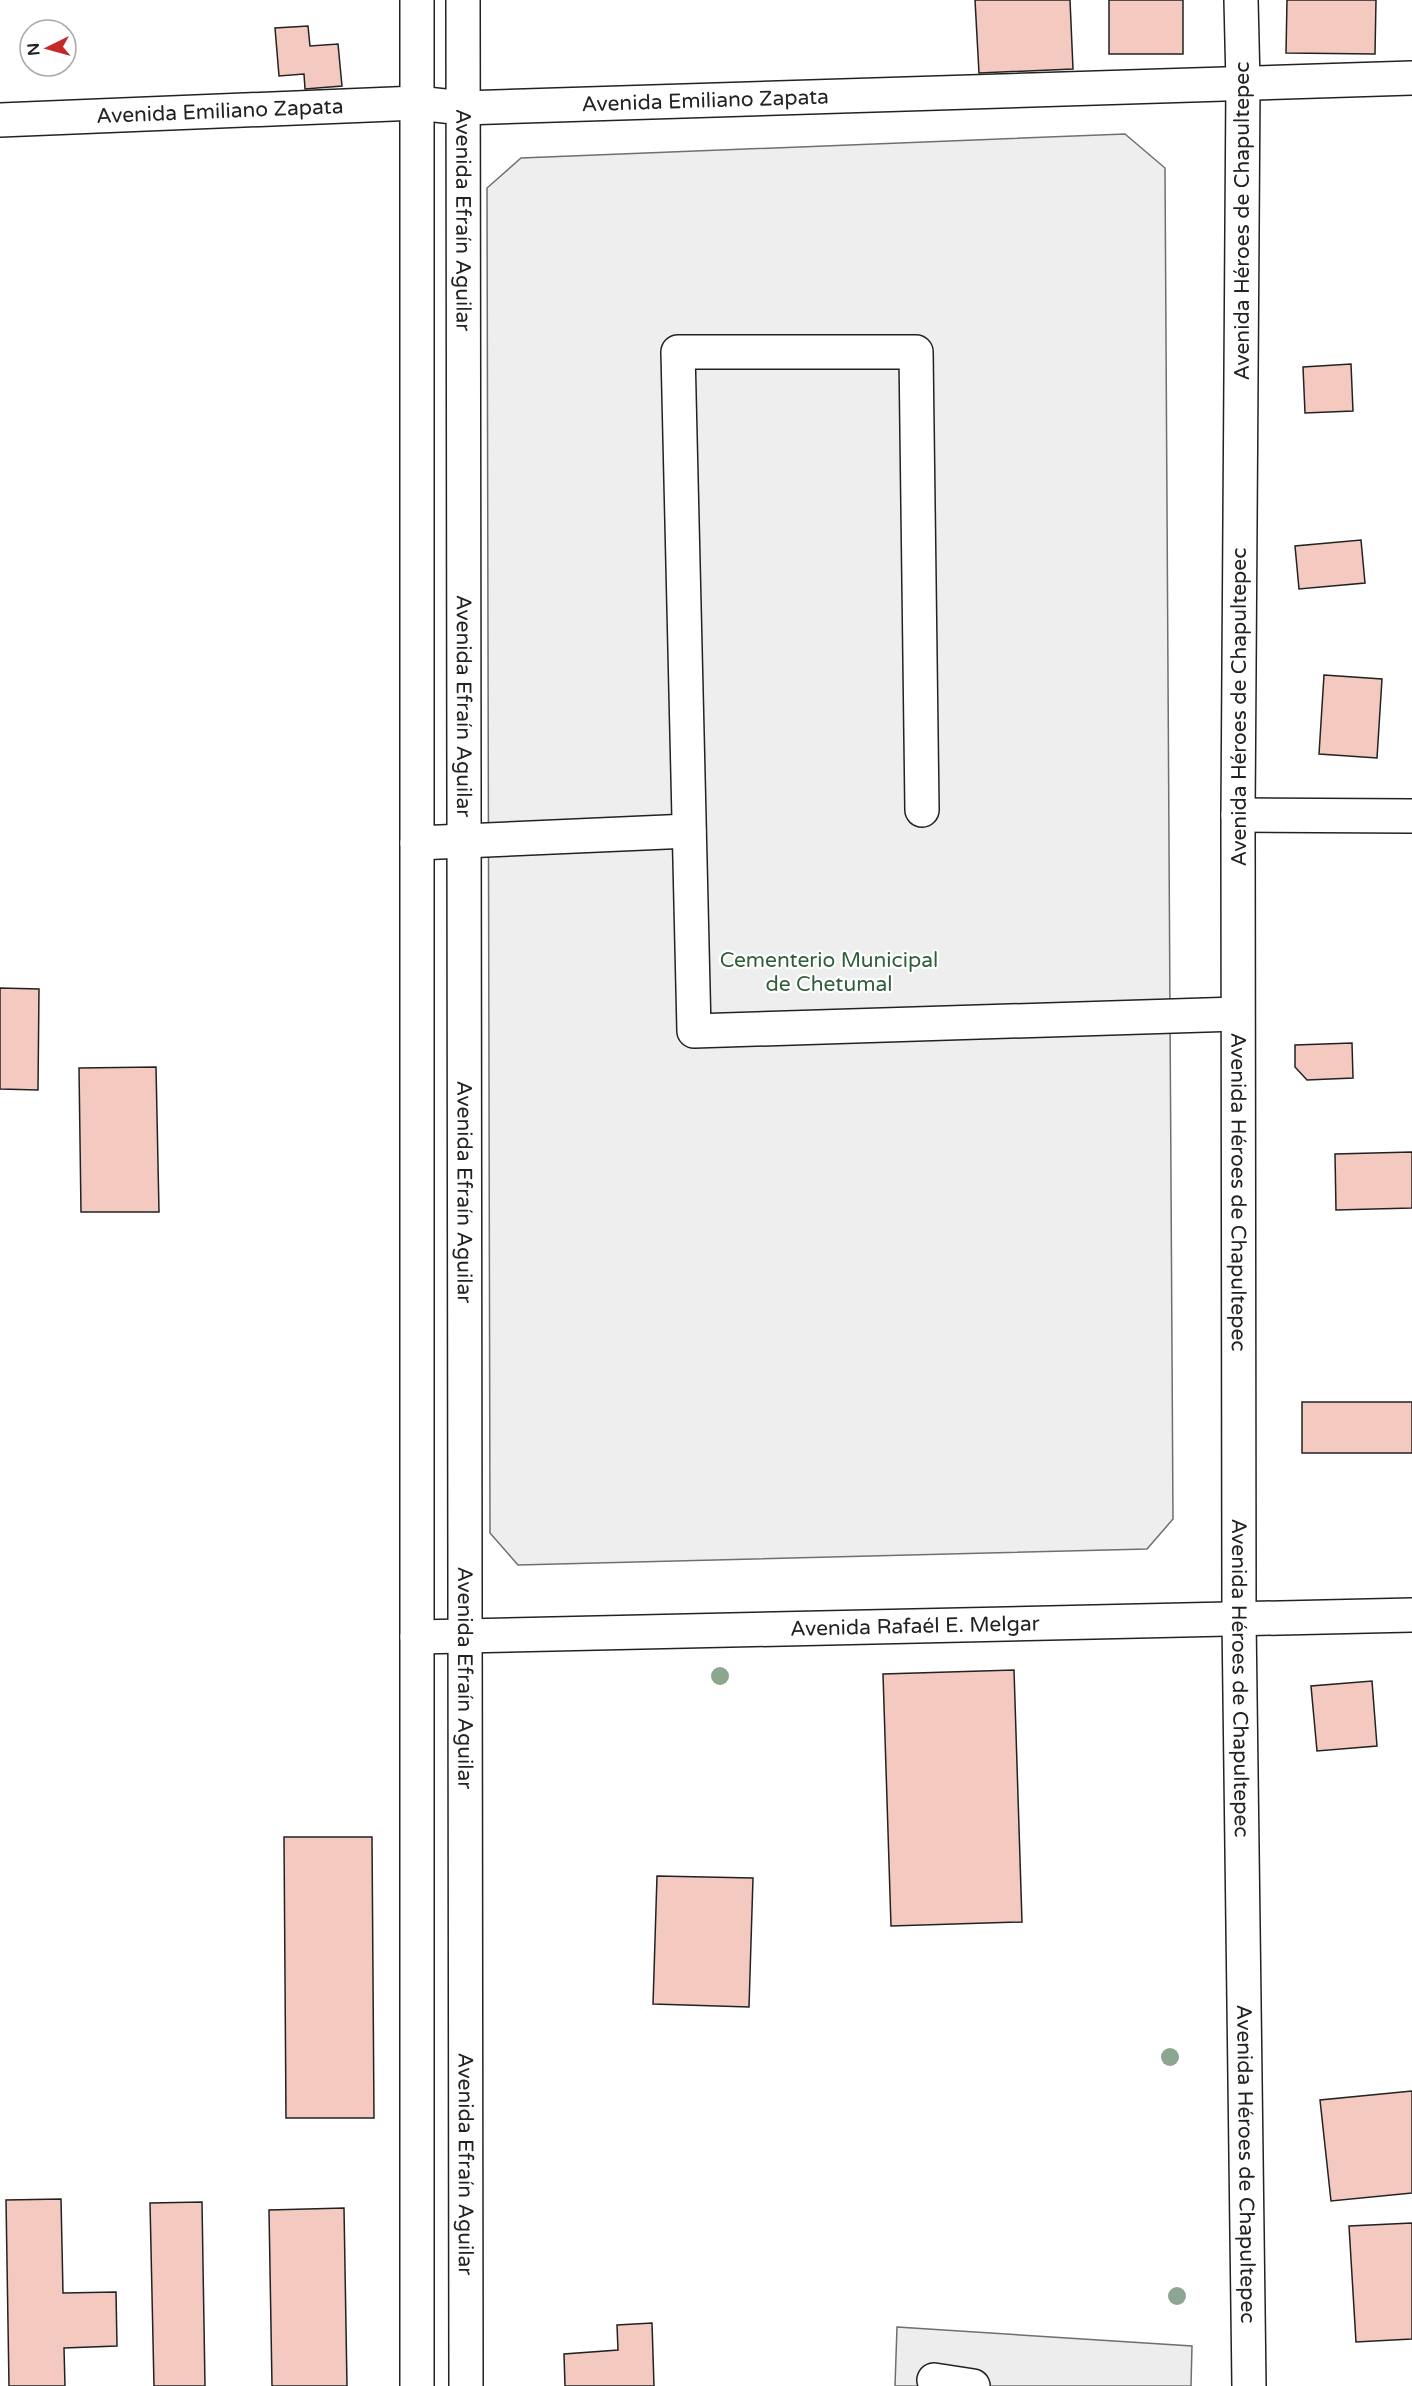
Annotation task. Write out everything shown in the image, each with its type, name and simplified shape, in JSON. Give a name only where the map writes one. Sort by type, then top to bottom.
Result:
[{"type":"street","points":[[417,0],[417,2386]]},
{"type":"street","name":"Avenida Efraín Aguilar","points":[[463,0],[466,2386]]},
{"type":"street","name":"Avenida Héroes de Chapultepec","points":[[1241,0],[1243,82],[1238,815],[1239,1619],[1249,2386]]},
{"type":"street","name":"Avenida Emiliano Zapata","points":[[0,120],[417,103],[464,108],[1412,78]]},
{"type":"street","points":[[922,810],[916,352],[678,352],[694,1031],[1238,1014]]},
{"type":"street","points":[[1238,815],[1412,816]]},
{"type":"street","points":[[417,843],[465,843],[689,831]]},
{"type":"street","name":"Avenida Rafaél E. Melgar","points":[[417,1637],[1412,1615]]},
{"type":"street","points":[[934,2380],[973,2386]]},
{"type":"green space","name":"Cementerio Municipal de Chetumal","points":[[1125,134],[1165,168],[1173,1519],[1147,1549],[518,1565],[490,1533],[487,188],[521,158]]},
{"type":"shaded area","points":[[897,2327],[1192,2346],[1191,2386],[895,2386]]},
{"type":"building","points":[[975,0],[1070,0],[1073,69],[979,73]]},
{"type":"building","points":[[1109,0],[1183,0],[1183,54],[1109,54]]},
{"type":"building","points":[[1287,0],[1376,0],[1375,54],[1286,53]]},
{"type":"building","points":[[308,26],[310,46],[338,44],[342,86],[305,89],[304,74],[279,76],[275,28]]},
{"type":"building","points":[[1351,364],[1353,411],[1305,413],[1303,367]]},
{"type":"building","points":[[1361,540],[1365,583],[1299,589],[1295,546]]},
{"type":"building","points":[[1324,675],[1382,679],[1377,758],[1319,754]]},
{"type":"building","points":[[0,988],[39,989],[38,1090],[0,1089]]},
{"type":"building","points":[[1352,1043],[1353,1078],[1307,1080],[1295,1067],[1295,1045]]},
{"type":"building","points":[[156,1067],[159,1212],[81,1212],[79,1068]]},
{"type":"building","points":[[1412,1152],[1412,1208],[1336,1210],[1335,1154]]},
{"type":"building","points":[[1302,1402],[1412,1402],[1412,1453],[1302,1453]]},
{"type":"building","points":[[1014,1670],[1022,1922],[891,1926],[883,1674]]},
{"type":"building","points":[[1372,1681],[1377,1746],[1317,1751],[1311,1686]]},
{"type":"building","points":[[284,1837],[372,1837],[374,2118],[286,2118]]},
{"type":"building","points":[[657,1876],[753,1878],[749,2007],[653,2004]]},
{"type":"building","points":[[1412,2091],[1412,2193],[1331,2201],[1320,2100]]},
{"type":"building","points":[[61,2199],[63,2293],[116,2292],[117,2346],[64,2348],[65,2386],[9,2386],[6,2200]]},
{"type":"building","points":[[202,2202],[205,2386],[154,2386],[150,2203]]},
{"type":"building","points":[[344,2208],[347,2386],[272,2386],[269,2210]]},
{"type":"building","points":[[1412,2223],[1412,2339],[1356,2342],[1349,2226]]},
{"type":"building","points":[[652,2323],[654,2386],[565,2386],[564,2354],[618,2350],[617,2325]]}]
